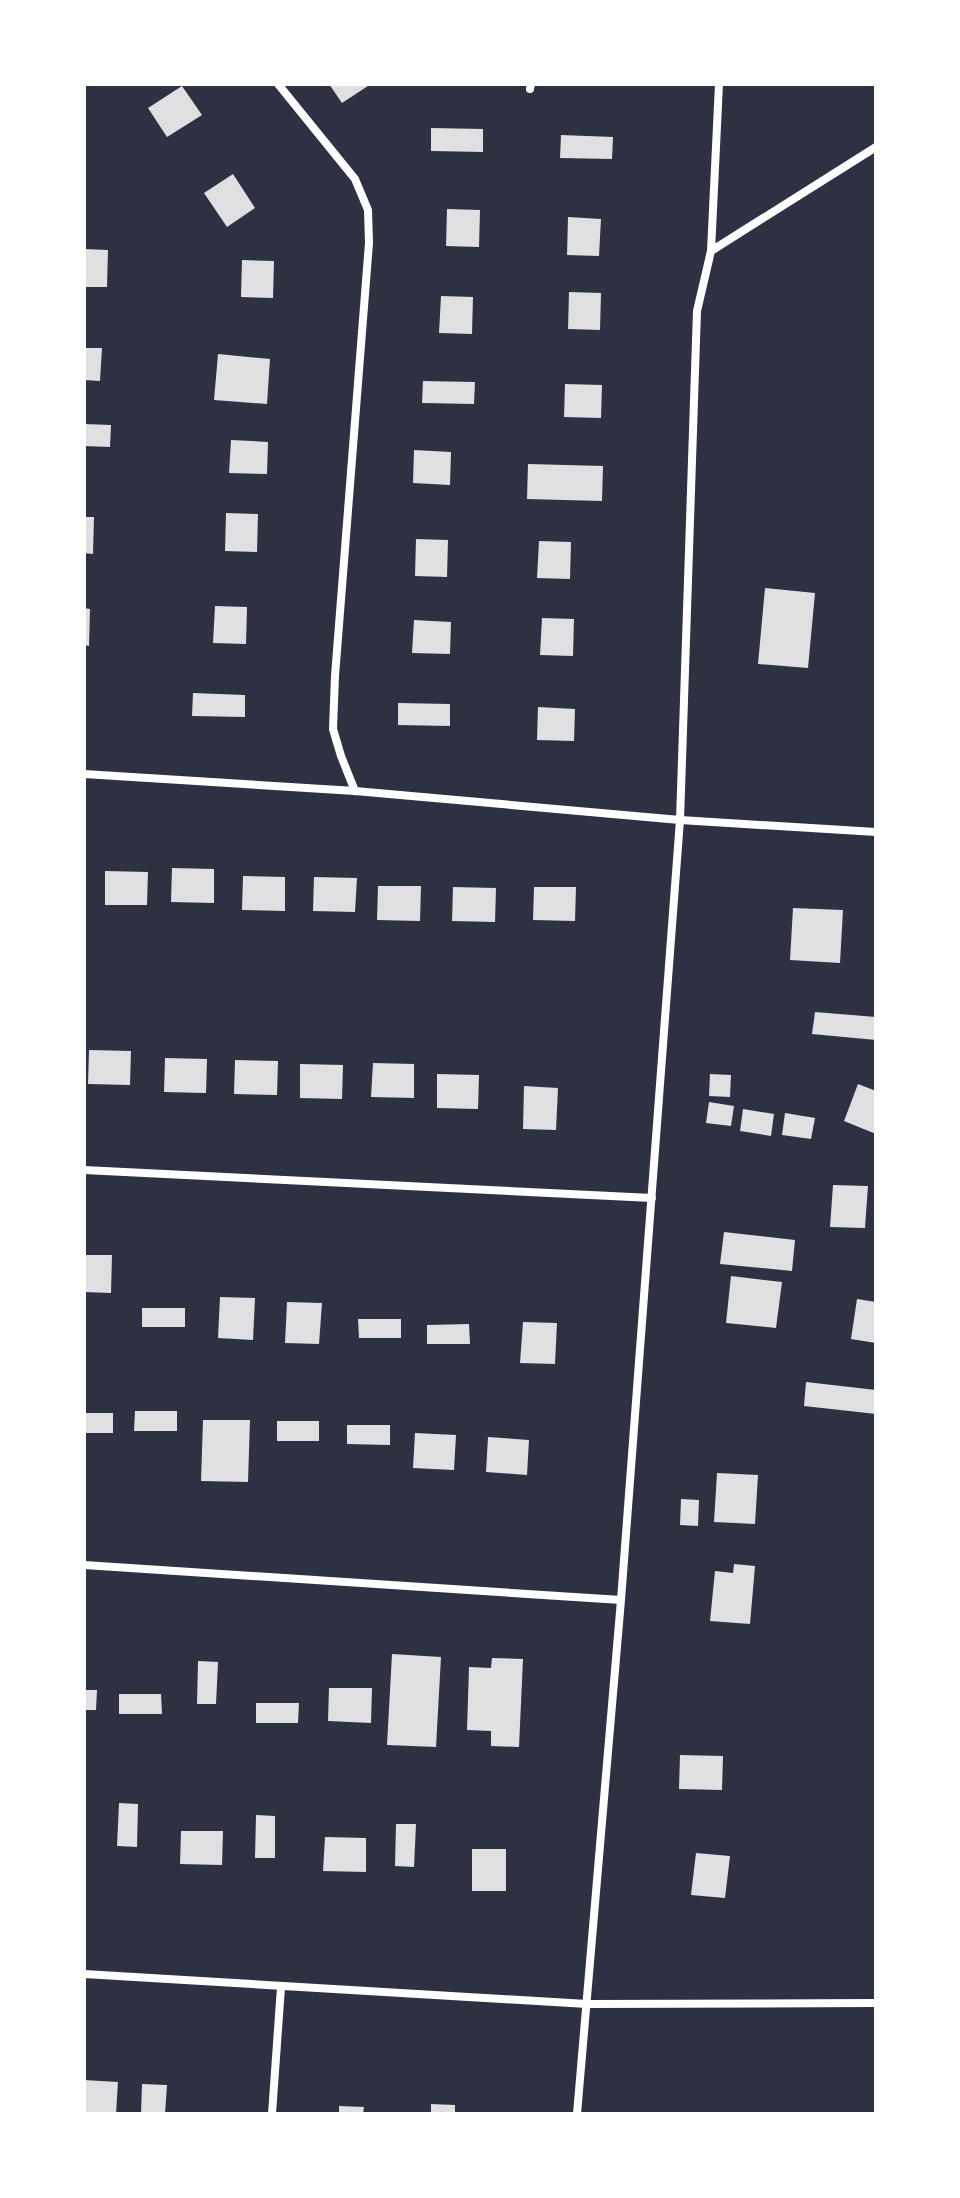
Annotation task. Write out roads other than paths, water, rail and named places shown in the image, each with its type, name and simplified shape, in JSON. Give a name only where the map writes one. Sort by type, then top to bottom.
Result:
[{"type":"street","points":[[278,84],[355,179],[368,210],[369,243],[333,729],[355,791]]},
{"type":"street","points":[[577,2114],[621,1600],[680,820],[697,311],[711,251],[719,84]]},
{"type":"street","points":[[711,251],[876,147]]},
{"type":"street","points":[[84,774],[355,791],[680,820],[876,832]]},
{"type":"street","points":[[84,1170],[652,1198]]},
{"type":"street","points":[[84,1565],[621,1600]]},
{"type":"street","points":[[84,1974],[587,2004],[876,2003]]},
{"type":"street","points":[[272,2114],[281,1987]]}]
